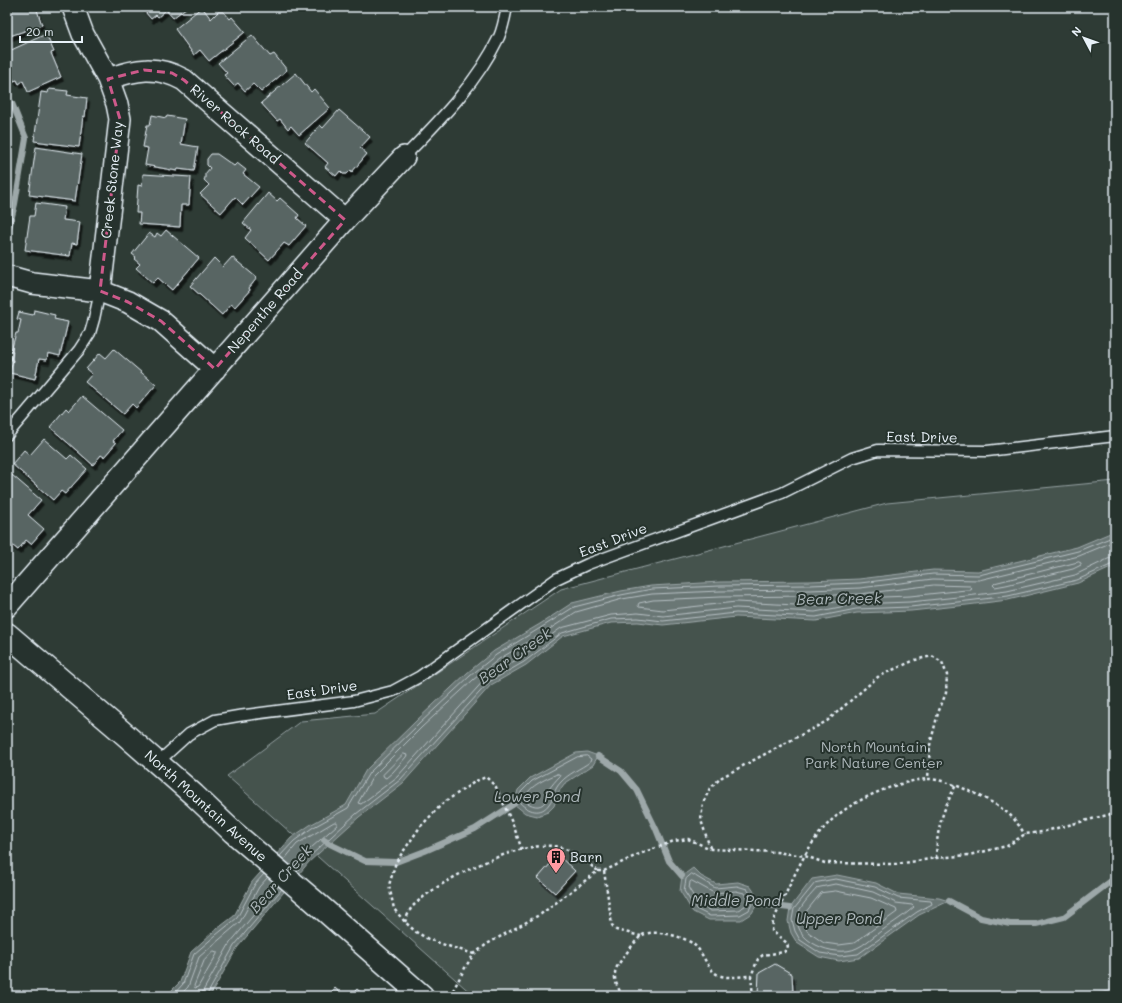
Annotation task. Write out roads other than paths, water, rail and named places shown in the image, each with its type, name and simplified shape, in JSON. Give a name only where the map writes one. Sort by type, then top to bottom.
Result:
[{"type":"street","name":"Creek Stone Way","points":[[73,7],[83,34],[108,79],[117,104],[120,119],[100,292]]},
{"type":"street","name":"River Rock Road","points":[[108,79],[128,72],[157,70],[172,74],[184,80],[345,220]]},
{"type":"street","name":"Nepenthe Road","points":[[7,606],[345,220],[404,157]]},
{"type":"street","points":[[7,276],[32,283],[100,292],[128,302],[161,321],[215,370]]},
{"type":"street","name":"North Mountain Avenue","points":[[7,634],[194,795],[233,832],[314,900],[422,996]]},
{"type":"lane","name":"Nepenthe Road","points":[[404,157],[441,119],[483,67],[500,35],[507,7]]},
{"type":"lane","points":[[7,435],[79,350],[90,333],[100,292]]},
{"type":"lane","name":"East Drive","points":[[157,763],[189,734],[215,720],[354,701],[393,691],[419,677],[556,579],[588,564],[782,493],[852,458],[878,450],[987,451],[1115,436]]},
{"type":"water","name":"Bear Creek","points":[[1115,531],[1115,566],[1078,583],[1008,600],[911,611],[857,613],[816,621],[736,617],[663,625],[638,622],[611,623],[563,636],[526,665],[491,685],[403,783],[359,817],[309,862],[237,948],[210,996],[166,996],[180,982],[191,952],[213,932],[234,916],[252,882],[291,838],[310,825],[346,805],[366,770],[467,673],[494,651],[572,603],[621,591],[651,586],[720,582],[859,579],[933,570],[978,571],[1077,547]]},
{"type":"water","name":"Lower Pond","points":[[587,752],[598,756],[593,765],[564,784],[558,793],[554,806],[548,812],[537,816],[525,813],[514,804],[518,790],[530,778],[576,753]]},
{"type":"water","name":"Middle Pond","points":[[693,868],[701,876],[716,884],[738,882],[750,886],[755,893],[757,904],[752,913],[741,920],[709,920],[693,912],[680,891],[682,876]]},
{"type":"water","name":"Upper Pond","points":[[837,875],[876,883],[898,894],[939,898],[949,901],[919,915],[859,958],[839,961],[819,957],[797,943],[791,933],[788,921],[790,908],[812,879]]},
{"type":"waterway","points":[[7,98],[12,103],[26,138],[15,204],[7,236]]},
{"type":"waterway","points":[[598,756],[621,771],[637,790],[656,829],[669,861],[682,876]]},
{"type":"waterway","points":[[324,840],[365,861],[396,862],[475,829],[514,804]]},
{"type":"waterway","points":[[949,901],[981,918],[1010,924],[1036,924],[1064,917],[1115,878]]},
{"type":"waterway","points":[[757,904],[790,908]]},
{"type":"place","name":"Barn","points":[[556,874]]},
{"type":"park label","name":"North Mountain Park Nature Center","points":[[874,756]]}]
